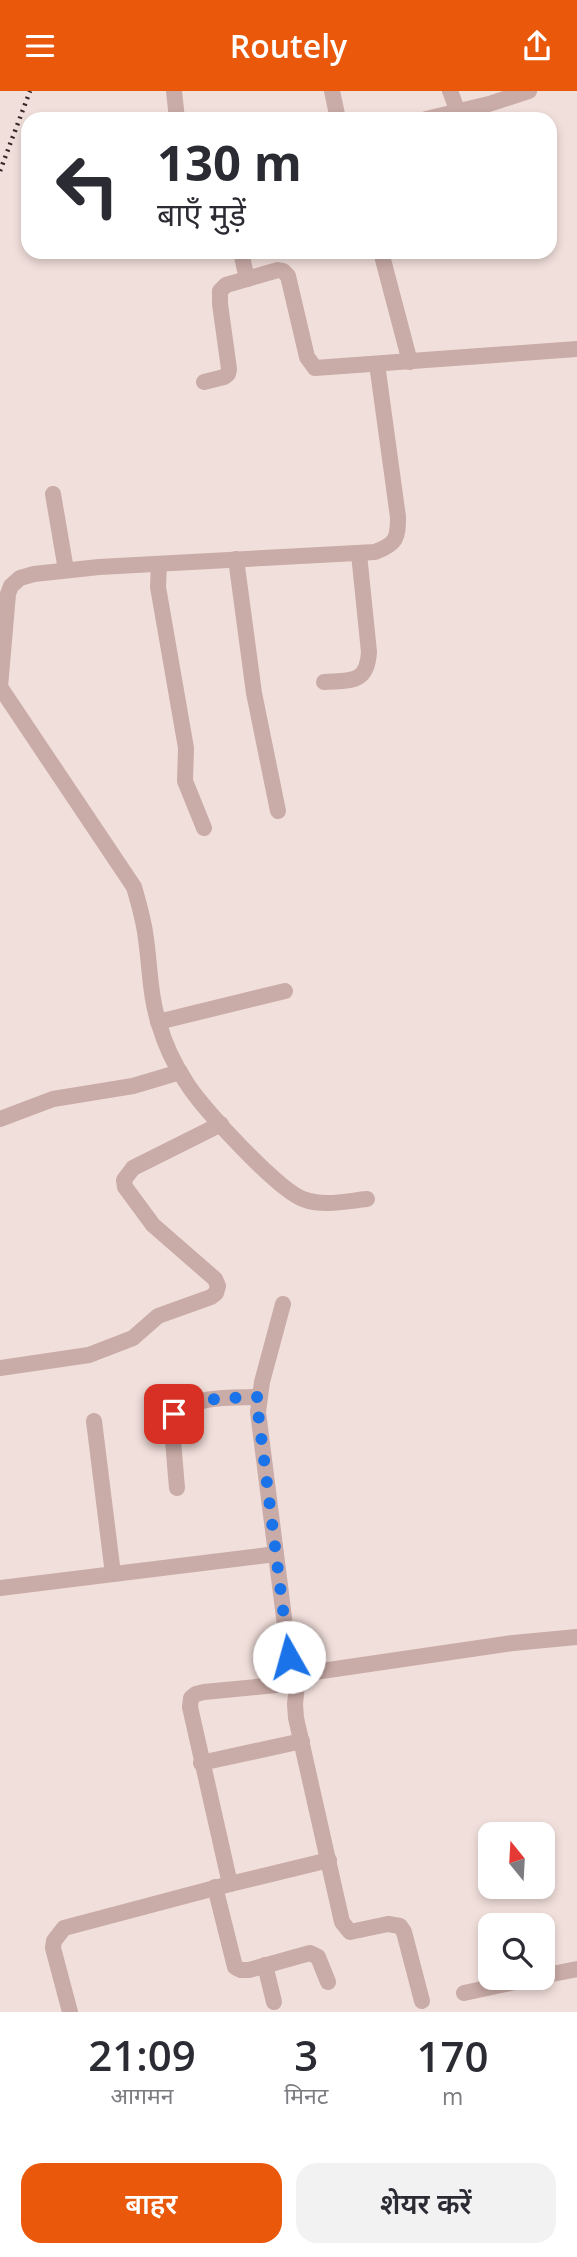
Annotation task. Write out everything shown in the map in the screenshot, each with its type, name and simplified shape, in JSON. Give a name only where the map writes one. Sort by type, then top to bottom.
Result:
[{"type":"street","points":[[174,91],[176,112]]},
{"type":"street","points":[[332,91],[336,112]]},
{"type":"street","points":[[450,91],[458,112],[529,91]]},
{"type":"street","points":[[243,259],[247,279]]},
{"type":"street","points":[[383,259],[410,362]]},
{"type":"street","points":[[204,382],[225,377],[229,369],[220,292],[226,285],[278,271],[287,273],[307,358],[315,368],[577,349]]},
{"type":"street","points":[[367,1199],[324,1203],[293,1194],[267,1172],[187,1085],[158,1022],[144,923],[134,887],[0,687],[6,586],[20,578],[66,570],[359,554],[375,552],[395,541],[398,517],[377,364]]},
{"type":"street","points":[[53,494],[66,570]]},
{"type":"street","points":[[324,682],[352,680],[360,677],[368,667],[369,652],[359,554]]},
{"type":"street","points":[[236,559],[254,692],[278,811]]},
{"type":"street","points":[[159,564],[158,587],[186,748],[186,781],[204,828]]},
{"type":"street","points":[[158,1022],[285,991]]},
{"type":"street","points":[[0,1119],[52,1099],[133,1086],[180,1072]]},
{"type":"street","points":[[0,1368],[89,1355],[132,1338],[158,1315],[216,1293],[218,1286],[215,1279],[153,1225],[125,1188],[124,1180],[134,1168],[221,1124]]},
{"type":"street","points":[[283,1304],[258,1397],[258,1412],[289,1657],[298,1678],[295,1704],[302,1741],[342,1922],[350,1932],[395,1924],[400,1926],[404,1932],[422,2001]]},
{"type":"street","points":[[177,1488],[172,1429],[174,1414],[205,1400],[258,1397]]},
{"type":"street","points":[[94,1421],[113,1574]]},
{"type":"street","points":[[0,1588],[276,1555]]},
{"type":"street","points":[[328,1982],[318,1957],[310,1953],[248,1970],[235,1967],[223,1885],[190,1707],[191,1698],[204,1692],[513,1643],[577,1637]]},
{"type":"street","points":[[201,1763],[302,1741]]},
{"type":"street","points":[[70,2012],[53,1948],[54,1941],[64,1928],[223,1885],[329,1860]]},
{"type":"street","points":[[265,1965],[274,2002]]},
{"type":"street","points":[[555,1974],[577,1969]]},
{"type":"street","points":[[464,1993],[478,1990]]},
{"type":"railway","points":[[22,112],[30,91]]},
{"type":"railway","points":[[0,171],[21,115]]},
{"type":"route","points":[[174,1414],[205,1400],[258,1397],[289,1657]]}]
